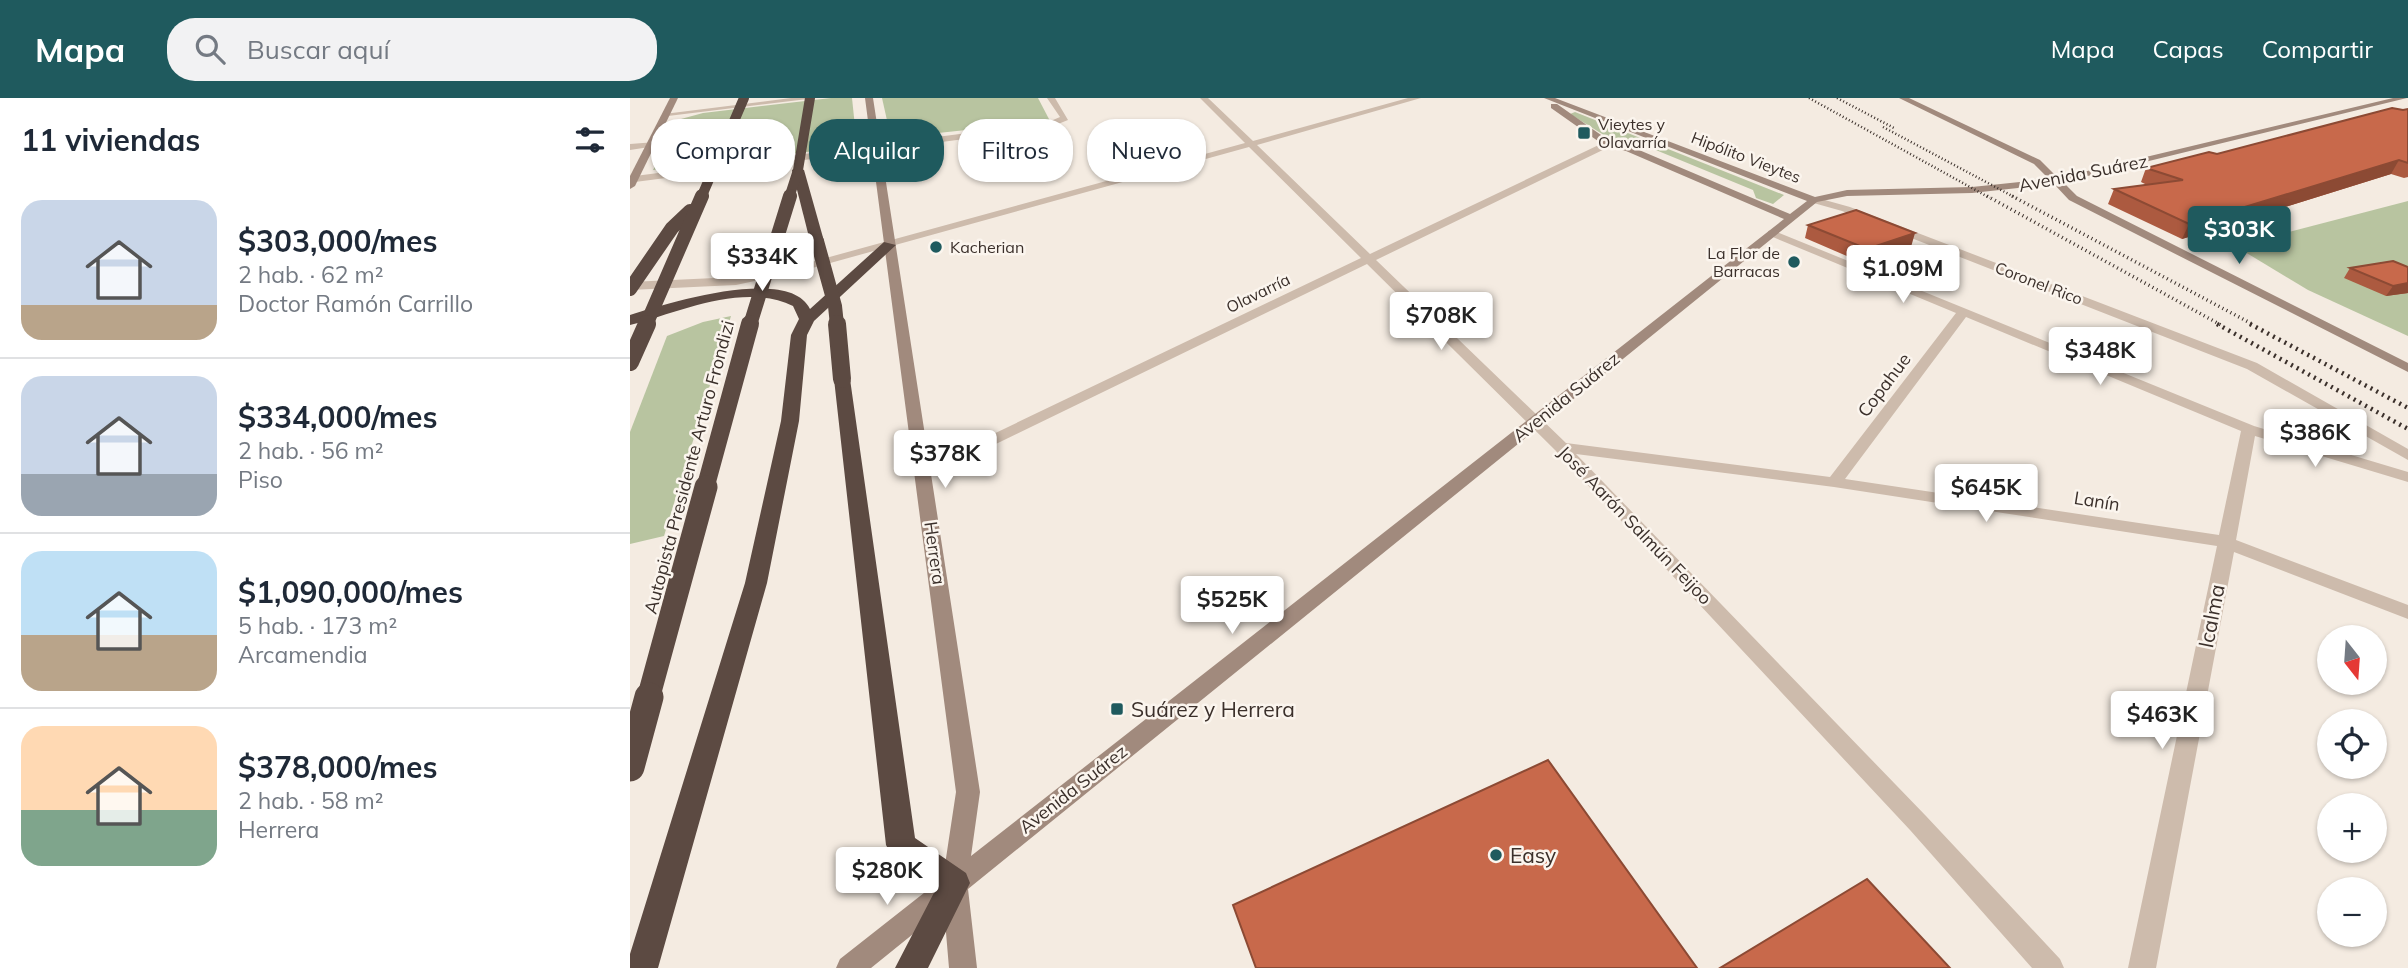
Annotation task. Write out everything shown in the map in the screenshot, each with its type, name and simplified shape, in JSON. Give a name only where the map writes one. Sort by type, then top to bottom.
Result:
[{"type":"highway","points":[[727,98],[727,119]]},
{"type":"highway","points":[[734,119],[744,98]]},
{"type":"highway","name":"Autopista Presidente Arturo Frondizi","points":[[630,767],[747,334],[798,170],[811,98]]},
{"type":"highway","points":[[798,170],[835,306],[901,845],[955,883],[911,968]]},
{"type":"highway","points":[[630,362],[707,182]]},
{"type":"highway","points":[[630,290],[672,228],[697,205]]},
{"type":"highway","points":[[642,968],[756,583],[790,421],[799,335],[807,319],[889,245]]},
{"type":"highway","points":[[630,320],[690,303],[757,292],[774,292],[795,300],[807,313],[807,319]]},
{"type":"main road","points":[[666,119],[674,98]]},
{"type":"main road","name":"Herrera","points":[[869,98],[872,119]]},
{"type":"main road","points":[[1543,98],[1608,144],[1629,149],[1791,218]]},
{"type":"main road","name":"Hipólito Vieytes","points":[[1548,98],[1814,200]]},
{"type":"main road","points":[[1903,98],[2037,162],[2073,198],[2408,368]]},
{"type":"main road","name":"Avenida Suárez","points":[[850,968],[1814,200],[1847,193],[1972,190],[2056,181],[2403,98]]},
{"type":"main road","points":[[633,183],[651,148]]},
{"type":"main road","name":"Herrera","points":[[881,182],[968,792],[955,883],[963,968]]},
{"type":"street","points":[[668,114],[811,98]]},
{"type":"street","points":[[944,138],[1048,125],[1065,118],[1051,98]]},
{"type":"street","name":"José Aarón Salmún Feijoo","points":[[1204,98],[1536,421],[1909,813],[2050,968]]},
{"type":"street","points":[[630,290],[768,275],[889,245],[1417,98]]},
{"type":"street","points":[[630,147],[651,144]]},
{"type":"street","name":"Olavarría","points":[[924,473],[1608,144]]},
{"type":"street","points":[[633,183],[809,157]]},
{"type":"street","name":"Coronel Rico","points":[[1814,200],[1846,209],[2252,366],[2408,455]]},
{"type":"street","points":[[1772,233],[2249,429],[2400,475]]},
{"type":"street","name":"Copahue","points":[[1835,482],[1964,313]]},
{"type":"street","name":"Icalma","points":[[2142,968],[2249,429]]},
{"type":"street","name":"Lanín","points":[[1561,447],[1835,482],[2225,542],[2408,612]]},
{"type":"green space","points":[[831,98],[852,98],[854,119],[809,119],[809,152],[795,153],[795,119],[681,119],[703,113]]},
{"type":"green space","points":[[882,98],[1038,98],[1049,119],[958,119],[958,131],[944,132],[944,119],[887,119]]},
{"type":"green space","points":[[1575,112],[1784,195],[1773,204],[1756,198],[1753,190],[1646,146],[1615,142],[1570,114]]},
{"type":"green space","points":[[2408,201],[2408,336],[2308,290],[2235,246]]},
{"type":"green space","points":[[731,316],[664,536],[630,544],[630,432],[667,336],[703,322]]},
{"type":"building","points":[[2392,108],[2408,109],[2408,163],[2399,160],[2189,224],[2114,189],[2183,180],[2146,168],[2209,152],[2217,154]]},
{"type":"building","points":[[1856,210],[1915,233],[1867,249],[1808,225]]},
{"type":"building","points":[[2393,261],[2408,267],[2408,283],[2393,286],[2350,268]]},
{"type":"building","name":"Easy","points":[[1548,760],[1697,968],[1256,968],[1233,905]]},
{"type":"building","points":[[1867,879],[1950,968],[1720,968]]},
{"type":"railway","points":[[1809,98],[1990,198]]},
{"type":"railway","points":[[1837,98],[1894,128]]},
{"type":"railway","points":[[1883,127],[2016,198]]},
{"type":"railway","points":[[1987,196],[2221,325]]},
{"type":"railway","points":[[2012,196],[2254,325]]},
{"type":"railway","points":[[2217,324],[2408,429]]},
{"type":"railway","points":[[2250,324],[2408,408]]},
{"type":"place","name":"Vieytes y Olavarría","points":[[1584,133]]},
{"type":"place","name":"Kacherian","points":[[936,247]]},
{"type":"place","name":"La Flor de Barracas","points":[[1794,262]]},
{"type":"place","name":"Suárez y Herrera","points":[[1117,709]]},
{"type":"place","name":"Easy","points":[[1496,855]]}]
